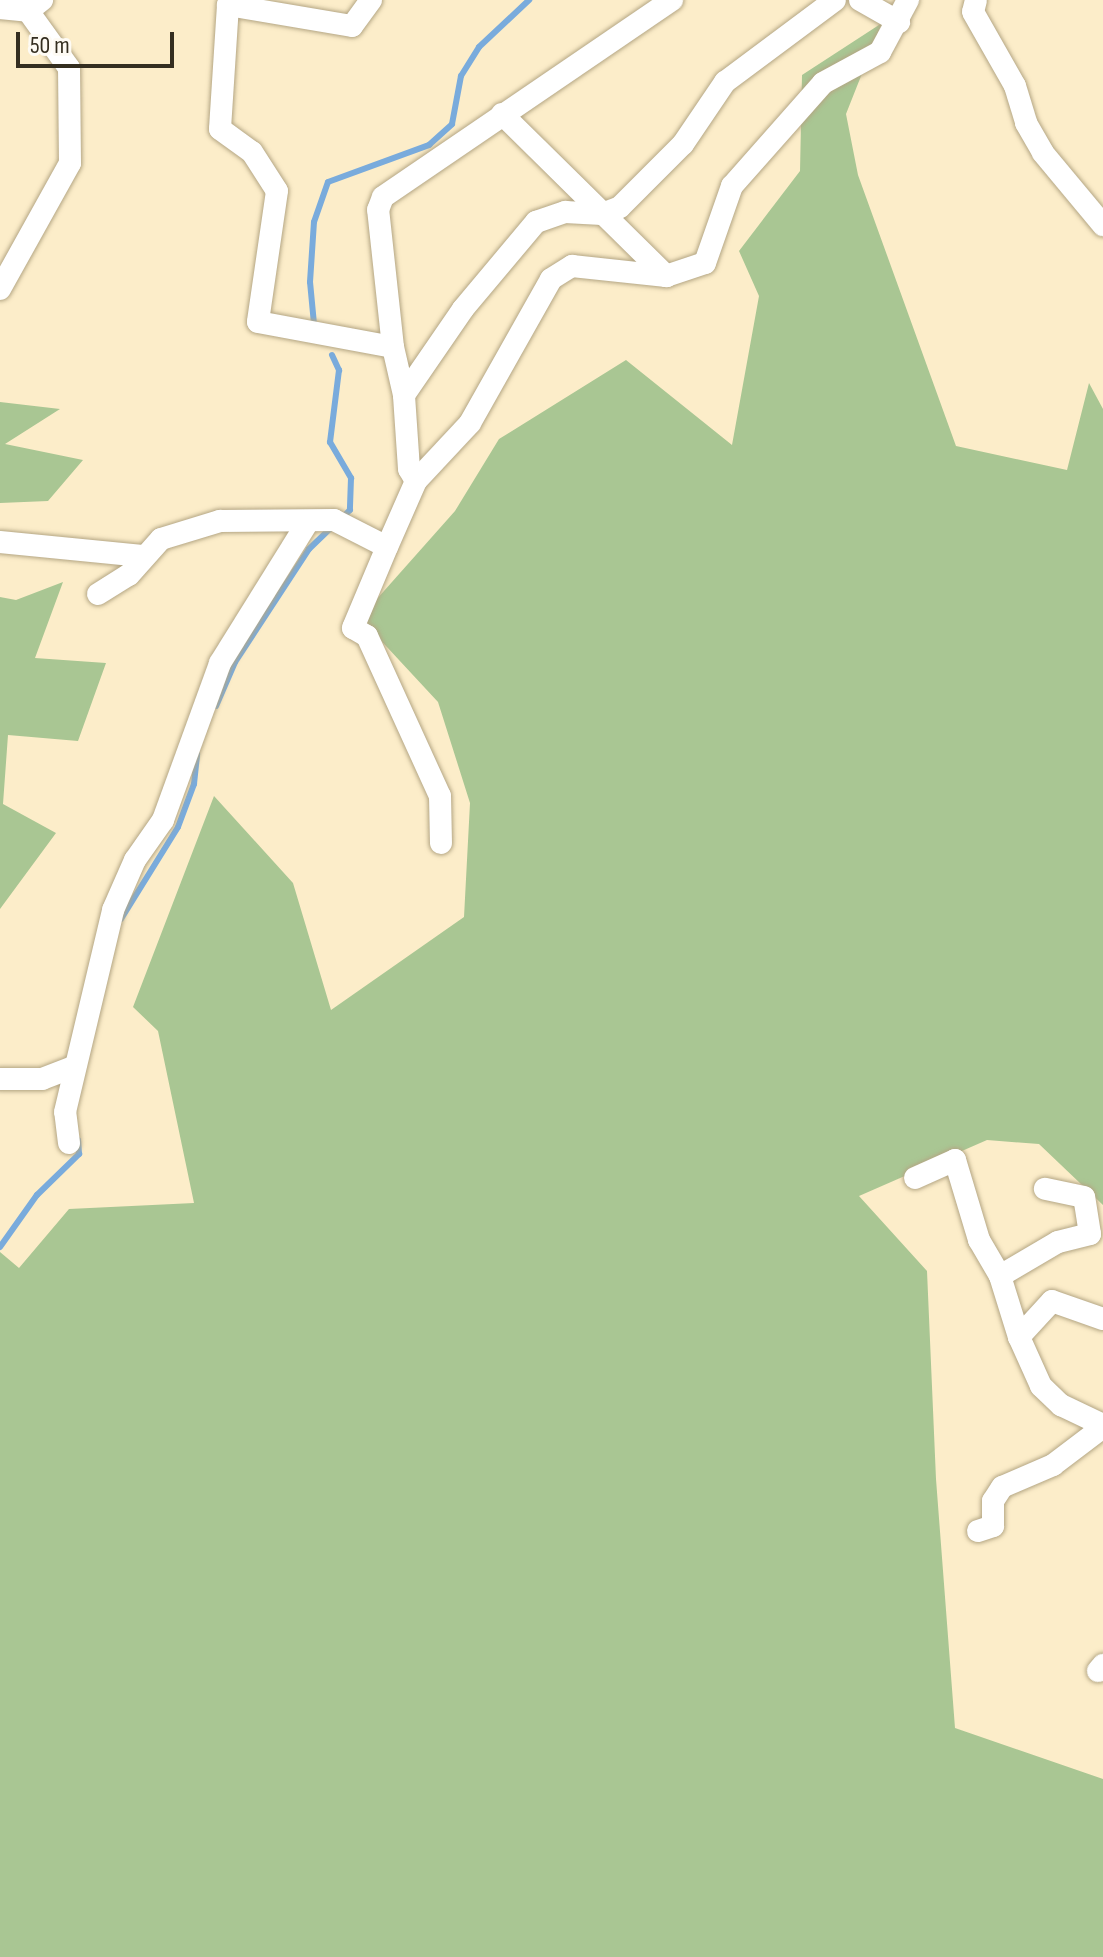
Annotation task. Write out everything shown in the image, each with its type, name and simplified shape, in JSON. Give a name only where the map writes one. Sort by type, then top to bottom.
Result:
[{"type":"street","points":[[371,0],[352,26],[228,5],[220,129],[252,152],[277,191],[258,322],[393,347]]},
{"type":"street","points":[[416,481],[409,469],[404,395],[393,347],[378,210],[383,197],[672,0]]},
{"type":"street","points":[[404,395],[463,309],[536,222],[565,212],[602,214],[620,207],[683,144],[725,82],[835,0]]},
{"type":"street","points":[[860,0],[899,22]]},
{"type":"street","points":[[441,843],[440,796],[367,636],[353,628],[416,481],[470,423],[551,279],[584,265],[666,276],[705,263],[732,186],[823,83],[880,52],[899,22],[908,0]]},
{"type":"street","points":[[976,0],[973,12],[1015,86],[1037,143],[1103,225]]},
{"type":"street","points":[[0,8],[35,5],[69,68],[70,163],[0,289]]},
{"type":"street","points":[[502,114],[666,276]]},
{"type":"street","points":[[98,594],[129,575],[142,556],[181,529],[220,521],[307,523],[334,520],[387,547]]},
{"type":"street","points":[[69,1143],[65,1112],[113,910],[135,860],[163,820],[220,663],[307,523]]},
{"type":"street","points":[[0,542],[142,556]]},
{"type":"street","points":[[0,1079],[42,1079],[74,1067]]},
{"type":"street","points":[[915,1178],[955,1160],[979,1240],[1000,1276],[1019,1337],[1041,1386],[1061,1405],[1102,1423],[1053,1465],[1002,1487],[993,1501],[993,1526],[978,1531]]},
{"type":"street","points":[[1000,1276],[1058,1242],[1090,1234],[1084,1197],[1045,1189]]},
{"type":"street","points":[[1019,1337],[1052,1301],[1103,1319]]},
{"type":"green space","points":[[882,23],[846,114],[858,175],[956,446],[1067,470],[1089,383],[1103,409],[1103,1205],[1039,1144],[987,1140],[859,1196],[927,1271],[936,1479],[955,1728],[1103,1779],[1103,1957],[0,1957],[0,1252],[19,1268],[69,1209],[194,1203],[158,1031],[133,1007],[214,796],[293,883],[331,1010],[464,917],[470,803],[438,702],[360,618],[455,511],[499,439],[626,360],[732,445],[759,296],[739,251],[800,171],[802,75]]},
{"type":"green space","points":[[0,402],[60,409],[5,444],[83,460],[48,501],[0,503]]},
{"type":"green space","points":[[63,582],[35,658],[106,663],[78,741],[8,735],[3,804],[56,833],[0,909],[0,597],[16,600]]},
{"type":"waterway","points":[[314,324],[310,282],[314,222],[328,182],[429,145],[452,124],[461,76],[479,47],[529,0]]},
{"type":"waterway","points":[[332,355],[339,370],[330,442],[351,478],[350,510],[341,519]]},
{"type":"waterway","points":[[216,706],[235,662],[309,549],[333,526]]},
{"type":"waterway","points":[[121,919],[178,827],[194,784],[197,754]]},
{"type":"waterway","points":[[0,1247],[37,1195],[79,1154],[78,1140]]}]
